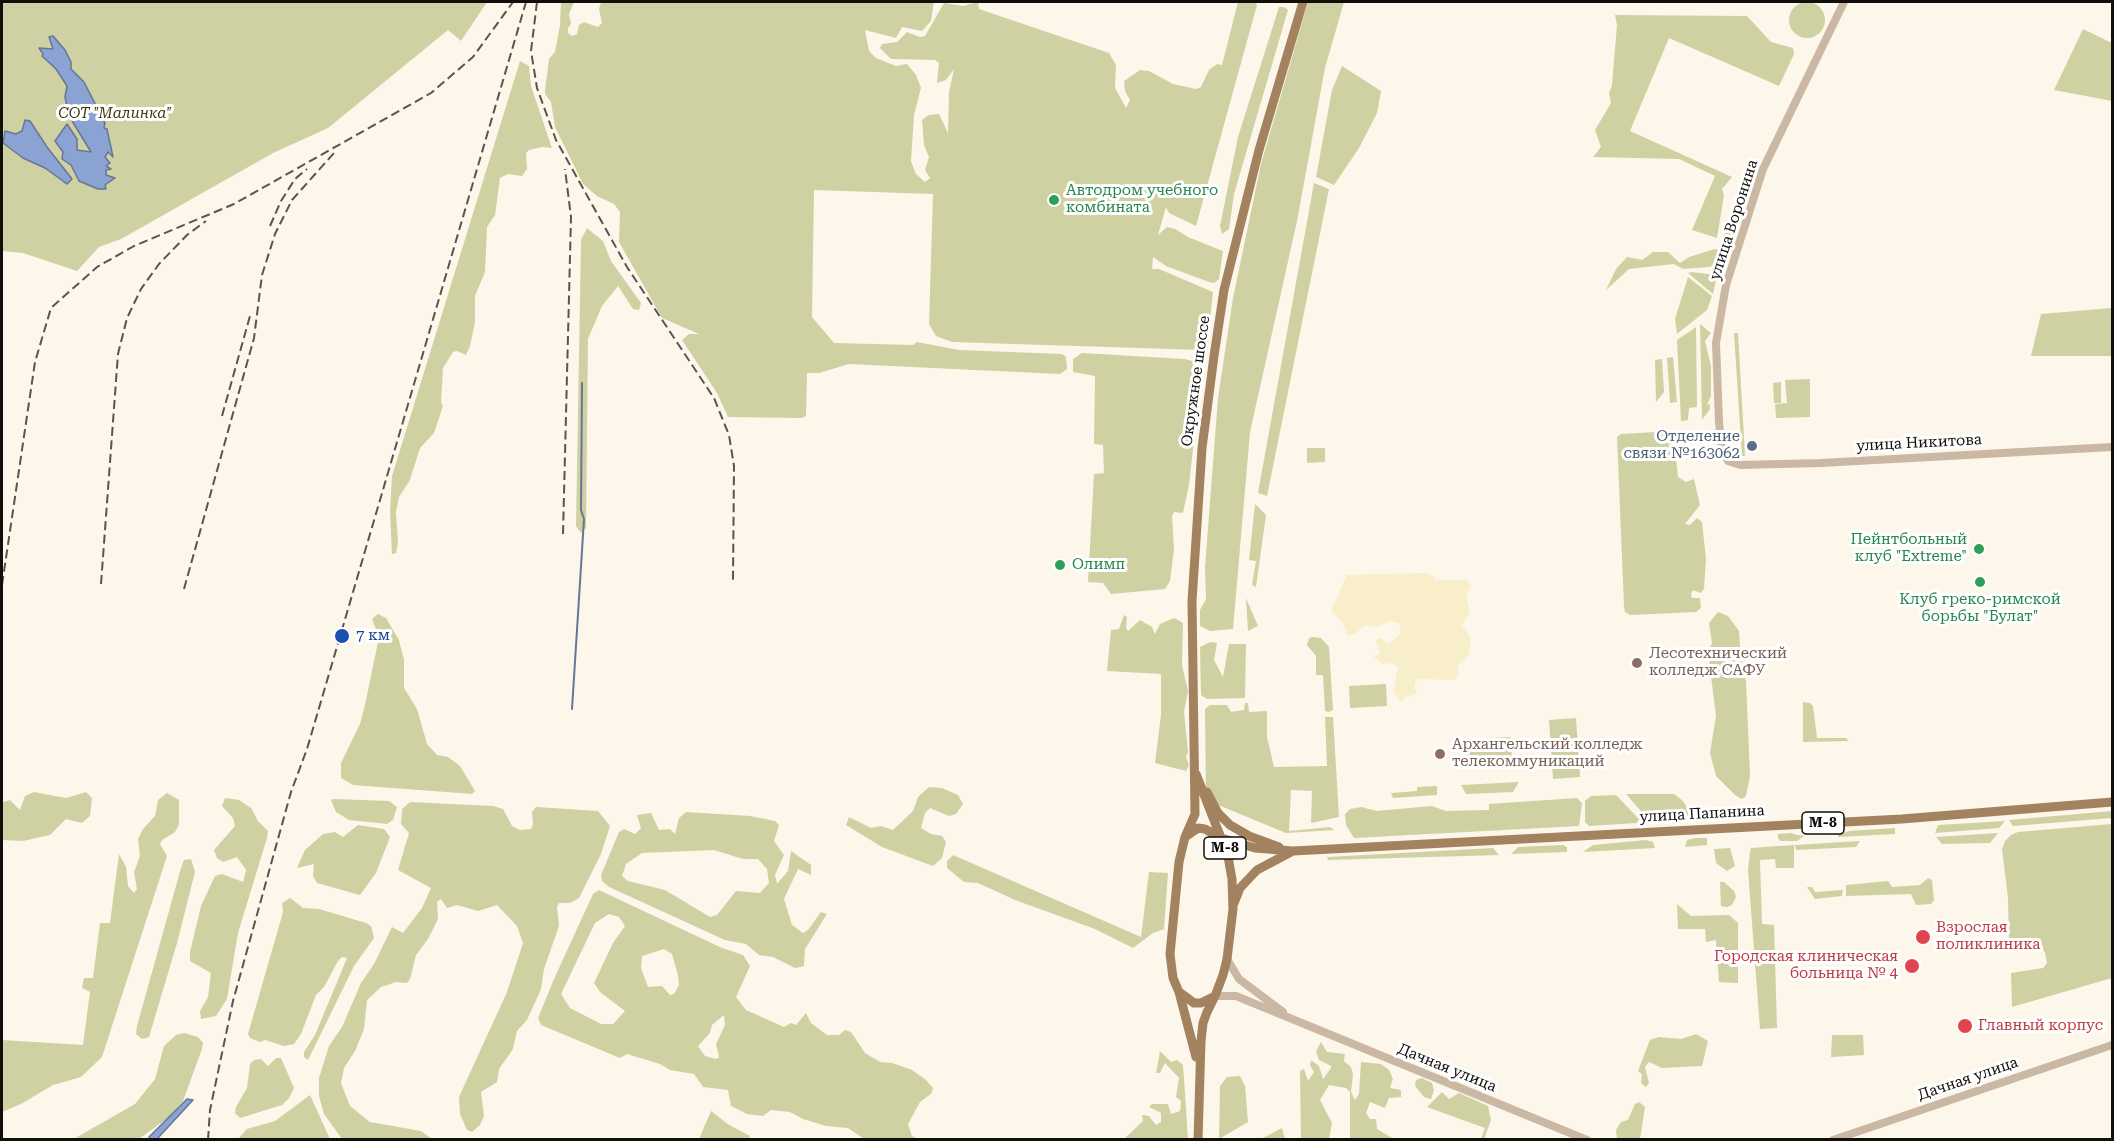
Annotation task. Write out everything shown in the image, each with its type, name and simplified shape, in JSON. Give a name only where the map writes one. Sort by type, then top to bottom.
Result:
[{"type":"main road","name":"Окружное шоссе","points":[[1198,1068],[1179,992],[1173,978],[1170,935],[1175,884],[1185,837],[1195,813],[1192,601],[1202,448],[1224,290],[1259,150],[1302,2]]},
{"type":"main road","name":"Окружное шоссе","points":[[1196,774],[1230,864],[1233,909],[1227,959],[1203,1023],[1198,1068],[1198,1140]]},
{"type":"main road","name":"улица Папанина","points":[[1196,774],[1218,813],[1230,825],[1249,836],[1293,851]]},
{"type":"main road","name":"улица Папанина","points":[[1221,838],[1255,848],[1293,851],[1902,819],[2112,802]]},
{"type":"main road","name":"М-8","points":[[1185,837],[1198,828],[1206,829],[1221,838]]},
{"type":"main road","name":"улица Папанина","points":[[1233,909],[1240,888],[1257,870],[1293,851]]},
{"type":"main road","points":[[1179,992],[1194,1003],[1201,1003],[1215,996]]},
{"type":"street","name":"улица Воронина","points":[[1728,461],[1722,452],[1716,343],[1726,285],[1763,169],[1844,2]]},
{"type":"street","name":"улица Никитова","points":[[1728,461],[1740,465],[1821,463],[2112,447]]},
{"type":"street","name":"Дачная улица","points":[[1227,959],[1239,979],[1297,1021]]},
{"type":"street","name":"Дачная улица","points":[[1215,996],[1236,996],[1587,1140]]},
{"type":"street","name":"Дачная улица","points":[[1833,1140],[2112,1045]]},
{"type":"green space","name":"СОТ \"Малинка\"","points":[[2,2],[487,2],[461,41],[448,30],[328,128],[273,153],[121,239],[99,247],[77,271],[23,253],[2,251]]},
{"type":"green space","points":[[561,2],[574,2],[569,14],[571,24],[568,28],[568,33],[572,36],[577,34],[579,25],[584,22],[598,27],[602,23],[599,9],[601,2],[934,2],[931,21],[922,31],[902,27],[896,38],[865,30],[869,51],[876,58],[896,66],[907,64],[916,75],[921,88],[914,115],[911,161],[916,174],[925,182],[930,178],[925,170],[929,157],[924,145],[922,120],[929,115],[939,114],[948,133],[949,92],[954,69],[946,80],[937,83],[939,63],[935,60],[891,59],[880,48],[882,44],[897,42],[907,32],[920,37],[925,36],[944,3],[963,6],[978,2],[979,9],[1109,53],[1116,65],[1115,88],[1126,108],[1130,100],[1125,91],[1124,81],[1140,70],[1149,71],[1173,84],[1196,89],[1201,87],[1209,70],[1217,64],[1222,65],[1238,2],[1255,2],[1257,5],[1196,226],[1169,213],[1166,207],[1158,235],[1167,227],[1223,251],[1219,279],[1214,283],[1209,282],[1166,266],[1153,257],[1152,269],[1159,269],[1213,292],[1207,346],[1201,350],[952,342],[936,336],[929,324],[933,194],[814,190],[812,317],[834,343],[913,345],[917,342],[959,350],[1062,354],[1066,357],[1067,369],[1060,374],[849,364],[819,373],[807,373],[806,416],[802,418],[728,417],[717,393],[682,340],[689,334],[699,334],[662,318],[619,242],[620,212],[614,204],[597,196],[583,184],[555,127],[551,102],[545,90],[549,59],[555,52],[560,25]]},
{"type":"green space","points":[[1308,2],[1344,2],[1325,68],[1297,221],[1250,432],[1233,629],[1210,631],[1200,626],[1200,610],[1206,599],[1205,567],[1218,398],[1233,298],[1261,164]]},
{"type":"green space","points":[[1807,2],[1819,8],[1825,20],[1819,32],[1807,38],[1795,32],[1789,20],[1795,8]]},
{"type":"green space","points":[[1279,7],[1288,10],[1234,194],[1229,229],[1222,234],[1220,226],[1238,137]]},
{"type":"green space","points":[[1615,15],[1747,16],[1771,42],[1793,48],[1794,54],[1779,86],[1669,38],[1630,131],[1732,177],[1722,189],[1724,195],[1717,238],[1692,230],[1715,176],[1679,159],[1593,157],[1601,147],[1595,130],[1611,103],[1609,93],[1612,85],[1617,25]]},
{"type":"green space","points":[[2083,29],[2112,43],[2112,101],[2054,90]]},
{"type":"green space","points":[[520,61],[529,66],[531,86],[552,148],[542,147],[529,150],[526,153],[527,169],[522,176],[508,174],[500,178],[495,215],[487,227],[485,272],[475,296],[475,322],[470,346],[466,355],[457,351],[453,352],[443,368],[441,402],[443,406],[434,433],[420,448],[410,480],[399,497],[396,512],[398,543],[396,553],[392,554],[390,512],[392,476]]},
{"type":"green space","points":[[1342,66],[1381,91],[1377,113],[1359,148],[1334,185],[1316,177],[1332,90]]},
{"type":"green space","points":[[1743,181],[1747,184],[1746,196],[1729,249],[1720,244],[1735,211]]},
{"type":"green space","points":[[1314,183],[1329,189],[1267,496],[1258,493]]},
{"type":"green space","points":[[587,228],[603,241],[611,261],[641,303],[639,310],[633,309],[618,286],[602,306],[588,339],[586,528],[581,533],[576,526],[581,240]]},
{"type":"green space","points":[[1715,249],[1721,250],[1725,257],[1720,268],[1716,262],[1710,267],[1683,269],[1674,264],[1629,269],[1606,290],[1616,269],[1627,257],[1642,260],[1653,252],[1668,252],[1680,263],[1689,257]]},
{"type":"green space","points":[[1688,273],[1717,275],[1713,294]]},
{"type":"green space","points":[[1688,277],[1712,296],[1707,310],[1677,334],[1675,319]]},
{"type":"green space","points":[[2112,308],[2112,356],[2031,356],[2041,314]]},
{"type":"green space","points":[[1700,324],[1711,333],[1705,341],[1711,366],[1711,396],[1707,405],[1710,404],[1710,409],[1702,420]]},
{"type":"green space","points":[[1696,327],[1697,407],[1689,408],[1688,420],[1681,421],[1677,340]]},
{"type":"green space","points":[[1734,333],[1738,333],[1745,456],[1742,456]]},
{"type":"green space","points":[[1082,353],[1185,359],[1199,363],[1202,367],[1189,485],[1183,513],[1174,512],[1172,516],[1174,549],[1170,581],[1165,589],[1111,594],[1103,583],[1088,582],[1094,474],[1104,473],[1103,445],[1094,444],[1095,376],[1073,372],[1073,359]]},
{"type":"green space","points":[[1673,357],[1677,402],[1670,403],[1667,358]]},
{"type":"green space","points":[[1662,359],[1664,392],[1656,402],[1655,360]]},
{"type":"green space","points":[[1810,379],[1810,417],[1776,418],[1775,404],[1787,403],[1785,380]]},
{"type":"green space","points":[[1781,382],[1781,403],[1774,403],[1773,383]]},
{"type":"green space","points":[[1673,431],[1678,477],[1686,482],[1694,479],[1700,505],[1685,524],[1690,525],[1697,518],[1702,522],[1706,559],[1704,589],[1701,593],[1693,590],[1691,594],[1692,598],[1700,598],[1701,608],[1696,612],[1630,615],[1625,612],[1624,606],[1617,437],[1621,434]]},
{"type":"green space","points":[[1307,448],[1325,448],[1325,462],[1307,463]]},
{"type":"green space","points":[[1255,504],[1266,515],[1256,587],[1252,585],[1256,561],[1249,560]]},
{"type":"green space","points":[[1246,598],[1258,626],[1248,631]]},
{"type":"green space","points":[[1718,612],[1728,616],[1739,631],[1741,659],[1746,681],[1750,776],[1746,796],[1742,799],[1716,776],[1710,753],[1716,716],[1708,652],[1712,643],[1709,623]]},
{"type":"green space","points":[[378,614],[386,618],[399,640],[404,660],[404,688],[417,709],[427,744],[437,755],[448,757],[460,766],[475,791],[472,794],[353,785],[341,778],[341,763],[360,724],[365,705],[379,637],[372,619]]},
{"type":"green space","points":[[1124,615],[1127,617],[1128,631],[1140,620],[1152,627],[1155,634],[1160,624],[1174,618],[1183,623],[1182,665],[1188,691],[1184,712],[1188,752],[1186,757],[1189,765],[1186,771],[1155,763],[1161,715],[1161,674],[1107,671],[1111,630],[1119,629]]},
{"type":"green space","points":[[1309,638],[1321,638],[1329,647],[1333,710],[1329,712],[1325,711],[1323,675],[1316,675],[1316,656],[1307,645]]},
{"type":"green space","points":[[1210,642],[1217,643],[1214,660],[1223,677],[1229,644],[1246,644],[1245,698],[1207,699],[1201,695],[1200,647]]},
{"type":"green space","points":[[1386,684],[1387,706],[1350,708],[1349,686]]},
{"type":"green space","points":[[1803,702],[1813,706],[1817,738],[1846,738],[1849,741],[1803,742]]},
{"type":"green space","points":[[1245,703],[1248,703],[1249,712],[1267,711],[1267,737],[1274,767],[1327,766],[1325,717],[1333,717],[1339,817],[1311,823],[1312,791],[1291,790],[1289,831],[1330,827],[1334,830],[1286,833],[1206,800],[1205,709],[1210,705],[1227,705],[1231,712],[1244,710]]},
{"type":"green space","points":[[1576,718],[1580,777],[1553,779],[1549,720]]},
{"type":"green space","points":[[1511,737],[1512,764],[1467,766],[1466,739]]},
{"type":"green space","points":[[1519,782],[1513,792],[1466,794],[1461,785]]},
{"type":"green space","points":[[1437,786],[1437,795],[1393,798],[1391,793],[1417,791],[1417,787]]},
{"type":"green space","points":[[929,787],[942,788],[958,795],[963,804],[956,814],[949,816],[930,808],[925,813],[921,828],[931,834],[942,836],[946,842],[942,858],[933,866],[882,847],[846,825],[849,817],[871,828],[881,826],[893,830],[913,811],[918,797]]},
{"type":"green space","points":[[34,792],[66,798],[86,792],[92,798],[90,816],[82,823],[66,819],[50,835],[23,841],[2,840],[3,802],[10,800],[20,810],[25,796]]},
{"type":"green space","points":[[167,793],[179,800],[179,824],[175,832],[162,840],[160,844],[167,856],[102,1057],[81,1077],[53,1085],[21,1104],[2,1112],[2,1040],[83,1045],[90,992],[82,988],[84,978],[93,978],[100,923],[110,923],[119,854],[126,867],[128,886],[134,893],[137,889],[134,872],[140,856],[138,839],[143,829],[155,816],[158,800]]},
{"type":"green space","points":[[1626,794],[1674,794],[1683,801],[1692,815],[1647,818]]},
{"type":"green space","points":[[1616,795],[1639,819],[1637,823],[1589,826],[1585,822],[1585,801],[1591,796]]},
{"type":"green space","points":[[225,798],[239,800],[251,808],[258,821],[268,831],[238,933],[227,999],[216,1016],[201,1019],[200,1011],[208,997],[211,973],[190,961],[190,952],[201,906],[215,876],[222,874],[243,882],[246,870],[237,857],[223,862],[217,858],[214,850],[235,826],[233,818],[222,806]]},
{"type":"green space","points":[[1577,798],[1582,803],[1579,826],[1354,838],[1346,825],[1345,814],[1350,809],[1361,807],[1377,811],[1432,806],[1446,811],[1489,810],[1489,804]]},
{"type":"green space","points":[[331,800],[389,801],[397,807],[393,820],[387,824],[349,820],[336,812]]},
{"type":"green space","points":[[410,802],[493,806],[503,809],[512,826],[520,830],[531,829],[532,812],[536,807],[598,811],[610,826],[601,854],[579,898],[570,903],[559,903],[557,907],[559,926],[544,969],[541,989],[527,1020],[517,1031],[513,1049],[499,1069],[497,1082],[481,1092],[484,1116],[480,1125],[472,1132],[467,1130],[460,1114],[459,1097],[507,992],[523,943],[517,926],[497,905],[478,911],[457,905],[447,908],[441,899],[437,902],[438,919],[428,939],[416,955],[410,979],[407,983],[396,982],[381,987],[367,1000],[364,1029],[355,1051],[344,1068],[341,1083],[350,1106],[370,1122],[421,1131],[432,1139],[342,1139],[324,1114],[319,1096],[319,1078],[329,1046],[342,1027],[361,983],[374,964],[392,927],[403,933],[422,908],[431,888],[398,870],[409,833],[401,824],[402,809]]},
{"type":"green space","points":[[2112,811],[2112,818],[2013,826],[2009,820]]},
{"type":"green space","points":[[686,812],[750,816],[775,821],[779,825],[774,841],[784,855],[775,875],[777,884],[788,871],[791,851],[811,865],[811,875],[798,869],[784,899],[792,925],[803,933],[808,930],[821,912],[827,914],[805,949],[804,966],[795,968],[773,957],[759,955],[746,944],[725,940],[609,887],[602,881],[601,875],[619,832],[624,829],[635,834],[641,828],[637,815],[651,813],[659,830],[670,829],[675,834],[679,818]],"holes":[[[714,850],[743,859],[758,859],[767,869],[769,883],[760,893],[736,891],[717,915],[710,917],[665,890],[628,881],[622,876],[626,864],[642,853]]]},
{"type":"green space","points":[[2005,821],[1999,828],[1935,833],[1938,825]]},
{"type":"green space","points":[[2112,824],[2112,978],[2012,1007],[2011,973],[2043,968],[2047,963],[2045,952],[2038,946],[2013,950],[2009,942],[2008,898],[2002,849],[2005,841],[2018,832]]},
{"type":"green space","points":[[358,825],[384,829],[390,837],[376,873],[360,895],[317,883],[313,876],[314,864],[297,868],[305,850],[323,834],[335,832],[343,837]]},
{"type":"green space","points":[[1895,828],[1895,834],[1838,837],[1849,831]]},
{"type":"green space","points":[[1791,833],[1804,836],[1797,841],[1780,841],[1778,838],[1778,834]]},
{"type":"green space","points":[[1998,833],[1990,843],[1942,844],[1936,837]]},
{"type":"green space","points":[[1707,838],[1707,845],[1685,847],[1687,840]]},
{"type":"green space","points":[[1646,840],[1653,842],[1655,848],[1583,852],[1593,845]]},
{"type":"green space","points":[[1860,841],[1856,847],[1796,850],[1795,845]]},
{"type":"green space","points":[[1563,845],[1567,847],[1567,852],[1511,854],[1518,847]]},
{"type":"green space","points":[[1794,845],[1794,868],[1776,868],[1775,859],[1760,860],[1762,924],[1774,925],[1777,1028],[1760,1029],[1748,870],[1750,852],[1751,848]]},
{"type":"green space","points":[[1493,848],[1499,855],[1328,860],[1327,857]]},
{"type":"green space","points":[[1730,848],[1735,866],[1727,871],[1716,863],[1714,849]]},
{"type":"green space","points":[[953,855],[1141,937],[1149,872],[1168,873],[1164,929],[1153,933],[1133,948],[1095,929],[1015,900],[978,883],[964,882],[947,868],[947,861]]},
{"type":"green space","points":[[191,859],[195,872],[177,943],[149,1037],[142,1039],[136,1034],[137,1026],[181,868],[184,860]]},
{"type":"green space","points":[[1928,878],[1932,880],[1934,900],[1931,904],[1916,905],[1911,894],[1846,896],[1846,885],[1888,881],[1892,887],[1920,885]]},
{"type":"green space","points":[[1720,882],[1724,882],[1734,891],[1736,897],[1732,905],[1727,907],[1721,906]]},
{"type":"green space","points":[[1807,887],[1812,887],[1815,892],[1843,890],[1842,896],[1815,899]]},
{"type":"green space","points":[[599,890],[722,948],[743,955],[750,966],[736,997],[746,1010],[784,1027],[791,1023],[796,1025],[806,1013],[811,1023],[827,1035],[839,1035],[845,1030],[851,1032],[865,1053],[880,1062],[892,1063],[912,1070],[926,1080],[933,1088],[931,1094],[920,1102],[908,1124],[912,1136],[918,1139],[864,1139],[848,1128],[826,1126],[803,1119],[790,1112],[771,1110],[763,1116],[747,1114],[731,1106],[728,1090],[703,1087],[694,1074],[670,1070],[660,1064],[627,1054],[620,1058],[541,1025],[538,1018],[593,894]],"holes":[[[609,914],[619,917],[625,926],[613,943],[594,983],[600,992],[625,1011],[613,1024],[601,1024],[570,1008],[561,994],[595,923]],[[664,949],[672,954],[679,985],[674,994],[670,995],[662,986],[648,987],[641,968],[642,956]],[[724,1015],[725,1025],[716,1044],[719,1057],[716,1059],[705,1056],[698,1046],[710,1033],[712,1025]]]},
{"type":"green space","points":[[290,898],[303,908],[319,909],[366,923],[371,926],[374,938],[354,966],[308,1060],[304,1057],[304,1052],[315,1035],[347,958],[342,957],[338,961],[324,987],[316,995],[301,1034],[294,1044],[284,1046],[265,1040],[260,1042],[250,1038],[248,1034],[283,912],[282,903]]},
{"type":"green space","points":[[1677,904],[1691,916],[1729,915],[1738,923],[1738,983],[1719,982],[1716,940],[1706,942],[1705,929],[1678,929]]},
{"type":"green space","points":[[184,1033],[198,1037],[203,1043],[202,1049],[183,1101],[169,1117],[139,1139],[72,1140],[135,1104],[155,1079],[164,1046],[176,1035]]},
{"type":"green space","points":[[1696,1034],[1708,1041],[1702,1066],[1662,1068],[1649,1062],[1645,1067],[1649,1083],[1646,1087],[1641,1083],[1642,1074],[1638,1071],[1650,1040],[1659,1037],[1681,1039]]},
{"type":"green space","points":[[1832,1035],[1863,1035],[1864,1055],[1831,1057]]},
{"type":"green space","points":[[1321,1042],[1327,1052],[1345,1054],[1344,1061],[1351,1067],[1353,1074],[1351,1092],[1355,1100],[1359,1094],[1361,1062],[1381,1064],[1389,1070],[1393,1079],[1390,1088],[1401,1090],[1401,1097],[1389,1098],[1385,1108],[1370,1102],[1366,1113],[1370,1119],[1376,1119],[1377,1129],[1394,1139],[1350,1139],[1350,1092],[1346,1088],[1329,1085],[1320,1100],[1332,1123],[1329,1139],[1301,1139],[1300,1071],[1304,1069],[1308,1081],[1314,1072],[1310,1065],[1311,1060],[1319,1066],[1323,1079],[1331,1068],[1319,1060],[1316,1051]]},
{"type":"green space","points":[[1160,1051],[1171,1062],[1177,1060],[1183,1065],[1188,1139],[1124,1139],[1143,1121],[1142,1115],[1149,1116],[1156,1125],[1161,1122],[1161,1113],[1149,1107],[1152,1104],[1168,1104],[1171,1114],[1180,1111],[1181,1101],[1176,1097],[1179,1078],[1165,1063],[1160,1073],[1156,1073]]},
{"type":"green space","points":[[276,1058],[281,1058],[294,1088],[289,1098],[282,1105],[240,1118],[235,1113],[236,1107],[247,1088],[250,1064],[254,1060],[261,1059],[268,1066]]},
{"type":"green space","points":[[1240,1076],[1245,1086],[1248,1122],[1219,1139],[1220,1086],[1227,1077]]},
{"type":"green space","points":[[1422,1078],[1432,1083],[1434,1090],[1431,1099],[1424,1097],[1415,1086],[1416,1080]]},
{"type":"green space","points":[[1442,1092],[1449,1099],[1459,1093],[1488,1106],[1491,1120],[1484,1139],[1481,1139],[1485,1128],[1427,1107]]},
{"type":"green space","points":[[310,1095],[330,1139],[238,1139],[247,1129],[275,1121]]},
{"type":"green space","points":[[1639,1102],[1645,1107],[1640,1139],[1617,1139],[1616,1130],[1621,1122],[1628,1120],[1635,1104]]},
{"type":"green space","points":[[711,1111],[729,1125],[750,1136],[749,1139],[699,1139]]},
{"type":"green space","points":[[1282,1128],[1285,1139],[1263,1139],[1263,1138]]},
{"type":"sand","points":[[1430,574],[1436,580],[1466,580],[1471,586],[1466,596],[1470,612],[1462,625],[1471,639],[1469,655],[1457,666],[1459,674],[1455,680],[1417,679],[1414,685],[1417,694],[1406,697],[1402,702],[1393,692],[1398,667],[1392,663],[1383,664],[1373,656],[1380,654],[1376,640],[1381,638],[1388,644],[1392,642],[1401,632],[1399,623],[1390,621],[1377,627],[1366,625],[1353,635],[1347,635],[1343,622],[1331,611],[1347,575]]},
{"type":"water","points":[[53,36],[65,50],[71,62],[71,69],[84,82],[105,123],[104,128],[107,129],[113,157],[108,152],[105,157],[110,163],[106,166],[111,169],[106,170],[106,175],[115,178],[105,185],[106,189],[98,189],[79,181],[71,165],[62,159],[63,152],[55,141],[67,124],[77,139],[77,150],[91,152],[69,116],[65,97],[67,86],[56,69],[42,56],[39,48],[53,49],[49,37]]},
{"type":"water","points":[[25,120],[30,121],[72,179],[67,184],[45,168],[23,158],[3,143],[5,131],[16,134],[22,131]]},
{"type":"water","points":[[187,1099],[193,1100],[157,1139],[150,1139],[149,1137]]},
{"type":"waterway","points":[[572,709],[584,519],[581,510],[582,383]]},
{"type":"railway","points":[[2,585],[35,362],[51,308],[97,267],[134,246],[234,204],[431,93],[473,57],[513,2]]},
{"type":"railway","points":[[208,1140],[210,1110],[233,1001],[291,792],[307,749],[526,2]]},
{"type":"railway","points":[[537,2],[531,51],[537,88],[556,140],[627,267],[714,398],[729,435],[734,466],[733,580]]},
{"type":"railway","points":[[184,589],[254,338],[262,275],[275,234],[292,200],[334,153]]},
{"type":"railway","points":[[270,226],[281,201],[295,179],[307,169]]},
{"type":"railway","points":[[563,534],[571,217],[565,169]]},
{"type":"railway","points":[[101,584],[118,354],[127,318],[141,289],[159,264],[187,235],[206,221]]},
{"type":"railway","points":[[222,416],[250,316]]},
{"type":"place","name":"Автодром учебного комбината","points":[[1054,200]]},
{"type":"place","name":"Отделение связи №163062","points":[[1752,446]]},
{"type":"place","name":"Пейнтбольный клуб \"Extreme\"","points":[[1979,549]]},
{"type":"place","name":"Олимп","points":[[1060,565]]},
{"type":"place","name":"Клуб греко-римской борьбы \"Булат\"","points":[[1980,582]]},
{"type":"place","name":"7 км","points":[[342,636]]},
{"type":"place","name":"Лесотехнический колледж САФУ","points":[[1637,663]]},
{"type":"place","name":"Архангельский колледж телекоммуникаций","points":[[1440,754]]},
{"type":"place","name":"Взрослая поликлиника","points":[[1923,937]]},
{"type":"place","name":"Городская клиническая больница № 4","points":[[1912,966]]},
{"type":"place","name":"Главный корпус","points":[[1965,1026]]}]
